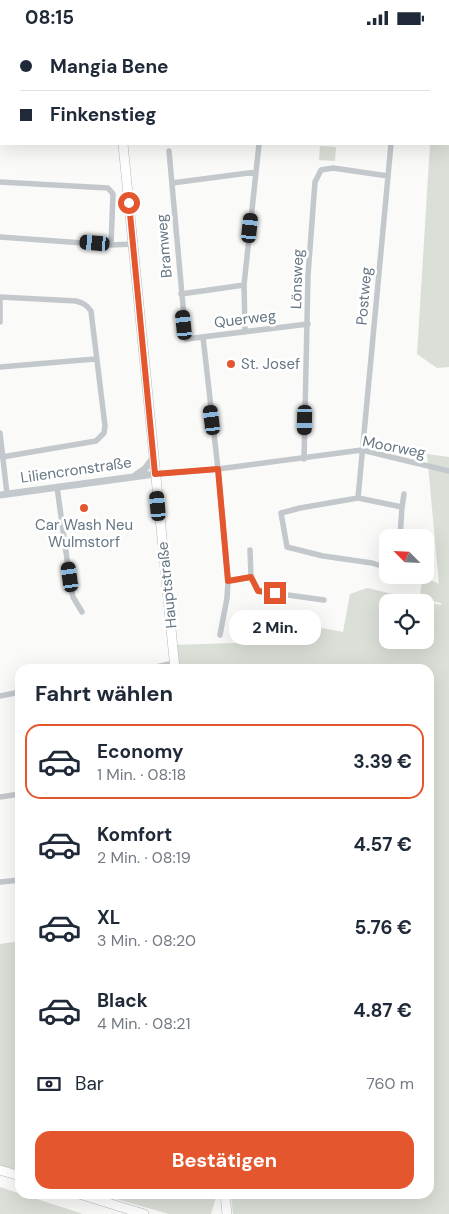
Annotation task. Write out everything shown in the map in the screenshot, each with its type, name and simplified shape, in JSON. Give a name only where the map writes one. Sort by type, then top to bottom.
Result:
[{"type":"main road","name":"Hauptstraße","points":[[123,145],[175,664]]},
{"type":"main road","points":[[0,1170],[15,1174]]},
{"type":"main road","points":[[95,1199],[144,1214]]},
{"type":"main road","points":[[225,1199],[226,1212]]},
{"type":"street","points":[[245,332],[244,285],[259,145]]},
{"type":"street","name":"Postweg","points":[[358,498],[391,145]]},
{"type":"street","name":"Bramweg","points":[[169,151],[186,339]]},
{"type":"street","name":"Lönsweg","points":[[304,459],[308,275],[315,182],[321,170],[333,168],[388,176]]},
{"type":"street","points":[[172,183],[256,172]]},
{"type":"street","points":[[0,182],[108,188],[113,194],[111,245]]},
{"type":"street","points":[[0,237],[111,245],[133,244]]},
{"type":"street","points":[[181,294],[244,285]]},
{"type":"street","points":[[0,322],[0,297],[76,301],[84,304],[91,311],[105,426],[104,433],[96,441],[2,457]]},
{"type":"street","name":"Querweg","points":[[186,339],[308,324]]},
{"type":"street","points":[[203,337],[228,581],[227,598],[220,635]]},
{"type":"street","points":[[0,367],[96,359]]},
{"type":"street","points":[[0,433],[3,494]]},
{"type":"street","name":"Moorweg","points":[[155,474],[218,469],[362,450],[449,471]]},
{"type":"street","points":[[136,475],[146,469],[154,458]]},
{"type":"street","name":"Liliencronstraße","points":[[3,494],[155,474]]},
{"type":"street","points":[[57,487],[71,588],[73,597],[82,612]]},
{"type":"street","points":[[401,529],[404,494]]},
{"type":"street","points":[[379,566],[323,556],[287,547],[278,514],[300,508],[358,498],[402,507]]},
{"type":"street","points":[[250,550],[251,577],[258,591],[324,600]]},
{"type":"street","points":[[228,581],[251,577]]},
{"type":"street","points":[[0,696],[15,693]]},
{"type":"street","points":[[0,797],[15,795]]},
{"type":"street","points":[[0,882],[15,880]]},
{"type":"shaded area","points":[[430,145],[449,145],[449,367],[437,368],[417,354]]},
{"type":"shaded area","points":[[320,146],[336,147],[335,161],[319,160]]},
{"type":"shaded area","points":[[427,454],[449,457],[449,1214],[233,1214],[232,1199],[434,1199],[434,664],[176,664],[174,645],[262,642],[269,618],[343,632],[350,594],[367,588],[393,594],[379,594],[379,649],[434,649],[434,603],[441,605],[441,603],[434,601],[434,594],[420,594],[421,584],[434,584],[434,582],[439,584]]},
{"type":"shaded area","points":[[15,942],[15,1170],[0,1165],[0,944]]},
{"type":"shaded area","points":[[0,1187],[15,1192],[15,1199],[37,1199],[83,1214],[0,1214]]},
{"type":"shaded area","points":[[116,1199],[216,1199],[211,1214],[169,1214]]},
{"type":"place","name":"St. Josef","points":[[231,364]]},
{"type":"place","name":"Car Wash Neu Wulmstorf","points":[[84,508]]},
{"type":"route","points":[[129,203],[155,474],[218,469],[228,581],[251,577],[258,591],[275,593]]}]
